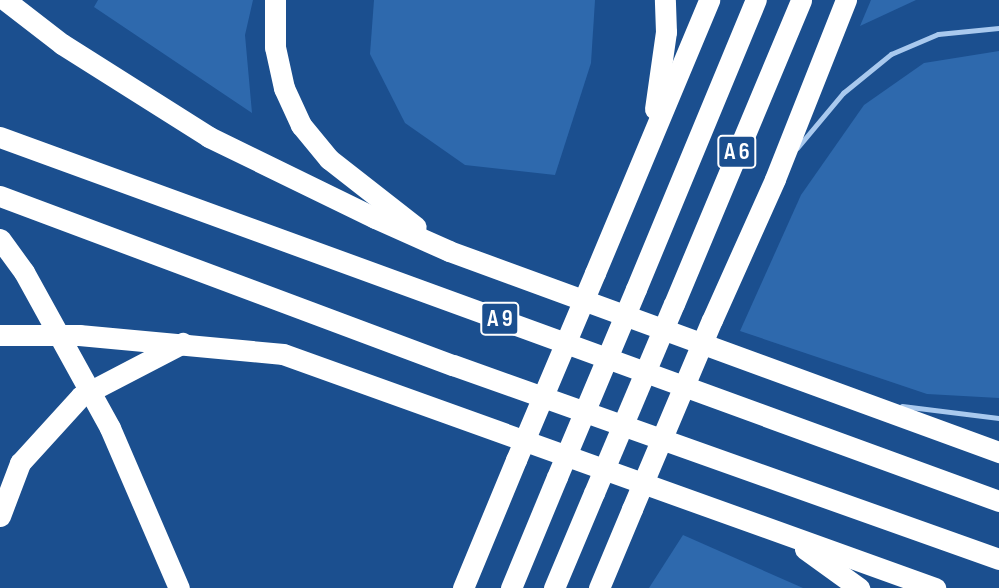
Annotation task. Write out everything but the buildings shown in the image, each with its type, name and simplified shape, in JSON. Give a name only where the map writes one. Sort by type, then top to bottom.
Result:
[{"type":"highway","points":[[5,0],[62,44],[209,137],[449,251],[999,452]]},
{"type":"highway","points":[[275,0],[275,47],[284,88],[301,125],[329,159],[362,188],[449,251]]},
{"type":"highway","points":[[649,143],[667,32],[665,0]]},
{"type":"highway","points":[[463,588],[709,0]]},
{"type":"highway","name":"A 6","points":[[511,588],[756,0]]},
{"type":"highway","name":"A 6","points":[[554,588],[801,0]]},
{"type":"highway","name":"A 6","points":[[775,179],[846,0]]},
{"type":"highway","name":"A 9","points":[[0,137],[999,500]]},
{"type":"highway","points":[[599,588],[712,320],[775,179]]},
{"type":"highway","name":"A 9","points":[[0,196],[466,369],[999,559]]},
{"type":"highway","points":[[0,239],[24,272],[110,428],[179,588]]},
{"type":"highway","points":[[0,335],[183,343],[283,354],[935,588]]},
{"type":"highway","points":[[0,516],[20,463],[73,404],[183,343]]},
{"type":"highway","points":[[786,535],[859,588]]},
{"type":"lane","points":[[775,179],[843,93],[891,54],[938,34],[999,28]]},
{"type":"lane","points":[[858,400],[999,418]]},
{"type":"shaded area","points":[[98,0],[253,0],[245,35],[252,113],[94,7]]},
{"type":"shaded area","points":[[374,0],[595,0],[591,63],[555,175],[465,165],[405,123],[370,54]]},
{"type":"shaded area","points":[[871,0],[916,0],[860,26]]},
{"type":"shaded area","points":[[999,51],[999,398],[927,394],[740,331],[801,195],[864,105],[924,63]]},
{"type":"shaded area","points":[[683,535],[803,588],[649,588]]}]
